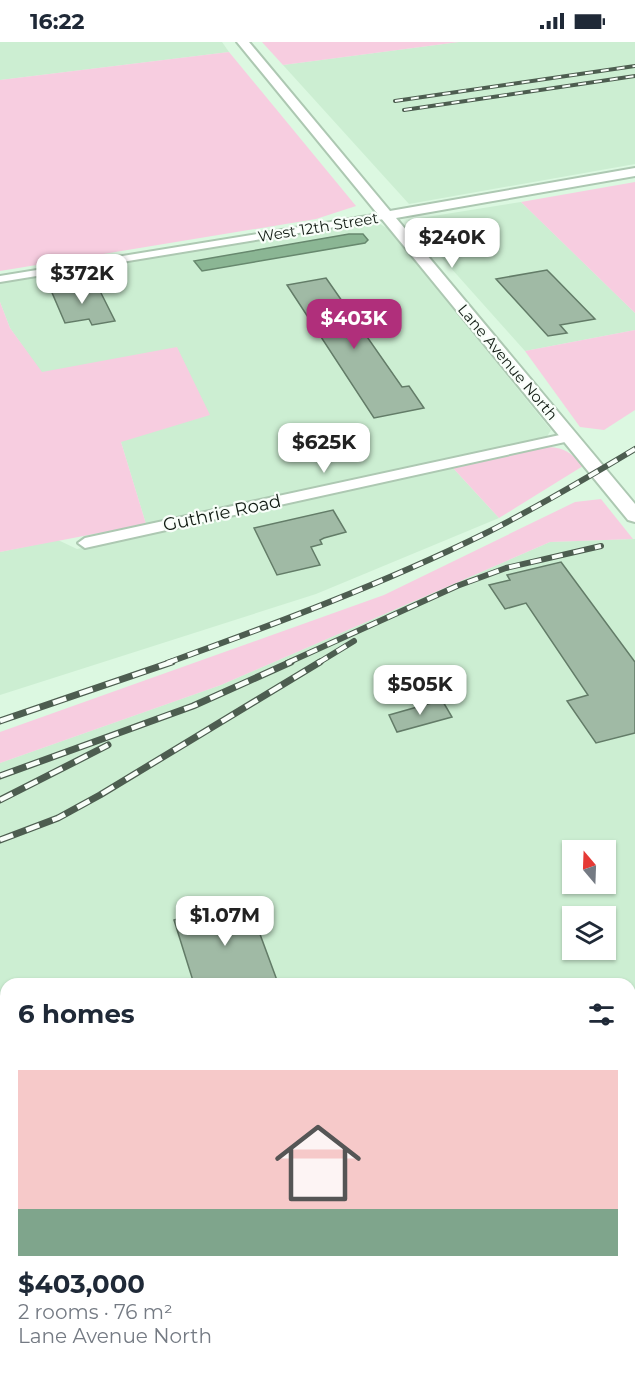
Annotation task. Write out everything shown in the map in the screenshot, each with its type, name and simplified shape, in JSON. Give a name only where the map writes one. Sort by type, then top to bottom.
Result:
[{"type":"main road","name":"Lane Avenue North","points":[[243,42],[635,516]]},
{"type":"main road","name":"West 12th Street","points":[[386,216],[635,171]]},
{"type":"street","name":"West 12th Street","points":[[0,279],[386,216]]},
{"type":"street","name":"Guthrie Road","points":[[85,543],[569,437]]},
{"type":"shaded area","points":[[0,42],[222,42],[229,52],[0,80]]},
{"type":"shaded area","points":[[262,42],[459,42],[283,65]]},
{"type":"shaded area","points":[[459,42],[635,42],[635,164],[409,204],[283,65]]},
{"type":"shaded area","points":[[229,52],[356,206],[316,219],[0,271],[0,80]]},
{"type":"shaded area","points":[[635,182],[635,313],[521,202]]},
{"type":"shaded area","points":[[521,202],[635,313],[635,330],[525,351],[408,220]]},
{"type":"shaded area","points":[[360,223],[380,224],[387,228],[551,430],[546,438],[146,524],[121,442],[41,372],[10,328],[0,302],[0,282]]},
{"type":"shaded area","points":[[349,234],[363,234],[368,240],[365,243],[202,271],[194,261]]},
{"type":"shaded area","points":[[0,302],[10,328],[42,372],[177,347],[210,415],[121,442],[146,524],[0,552]]},
{"type":"shaded area","points":[[635,330],[635,410],[604,430],[580,427],[525,351]]},
{"type":"shaded area","points":[[545,447],[566,451],[583,466],[499,518],[453,468]]},
{"type":"shaded area","points":[[453,468],[499,518],[316,594],[0,695],[0,552],[58,540],[77,549]]},
{"type":"shaded area","points":[[601,499],[633,539],[550,542],[221,685],[0,763],[0,732],[384,595],[575,502]]},
{"type":"shaded area","points":[[635,539],[635,978],[0,978],[0,763],[221,685],[550,542]]},
{"type":"building","points":[[547,270],[595,319],[560,325],[567,333],[548,336],[496,279]]},
{"type":"building","points":[[326,278],[402,387],[409,386],[424,408],[374,418],[287,285]]},
{"type":"building","points":[[74,284],[77,291],[98,287],[115,321],[92,325],[89,319],[65,323],[50,288]]},
{"type":"building","points":[[333,510],[346,532],[324,538],[320,540],[322,544],[311,547],[320,565],[277,575],[254,528]]},
{"type":"building","points":[[561,562],[635,662],[635,733],[596,743],[567,701],[588,695],[526,603],[505,609],[489,585],[510,580],[507,575]]},
{"type":"building","points":[[442,700],[452,717],[397,732],[389,715]]},
{"type":"building","points":[[247,899],[276,978],[192,978],[174,920]]},
{"type":"railway","points":[[395,101],[635,66]]},
{"type":"railway","points":[[404,110],[635,76]]},
{"type":"railway","points":[[167,663],[328,603],[407,570],[522,514],[635,449]]},
{"type":"railway","points":[[287,663],[457,586],[506,568],[601,546]]},
{"type":"railway","points":[[318,663],[354,641]]},
{"type":"railway","points":[[0,721],[172,662]]},
{"type":"railway","points":[[0,776],[193,706],[291,662]]},
{"type":"railway","points":[[0,840],[58,818],[100,795],[320,662]]},
{"type":"railway","points":[[0,800],[108,745]]}]
